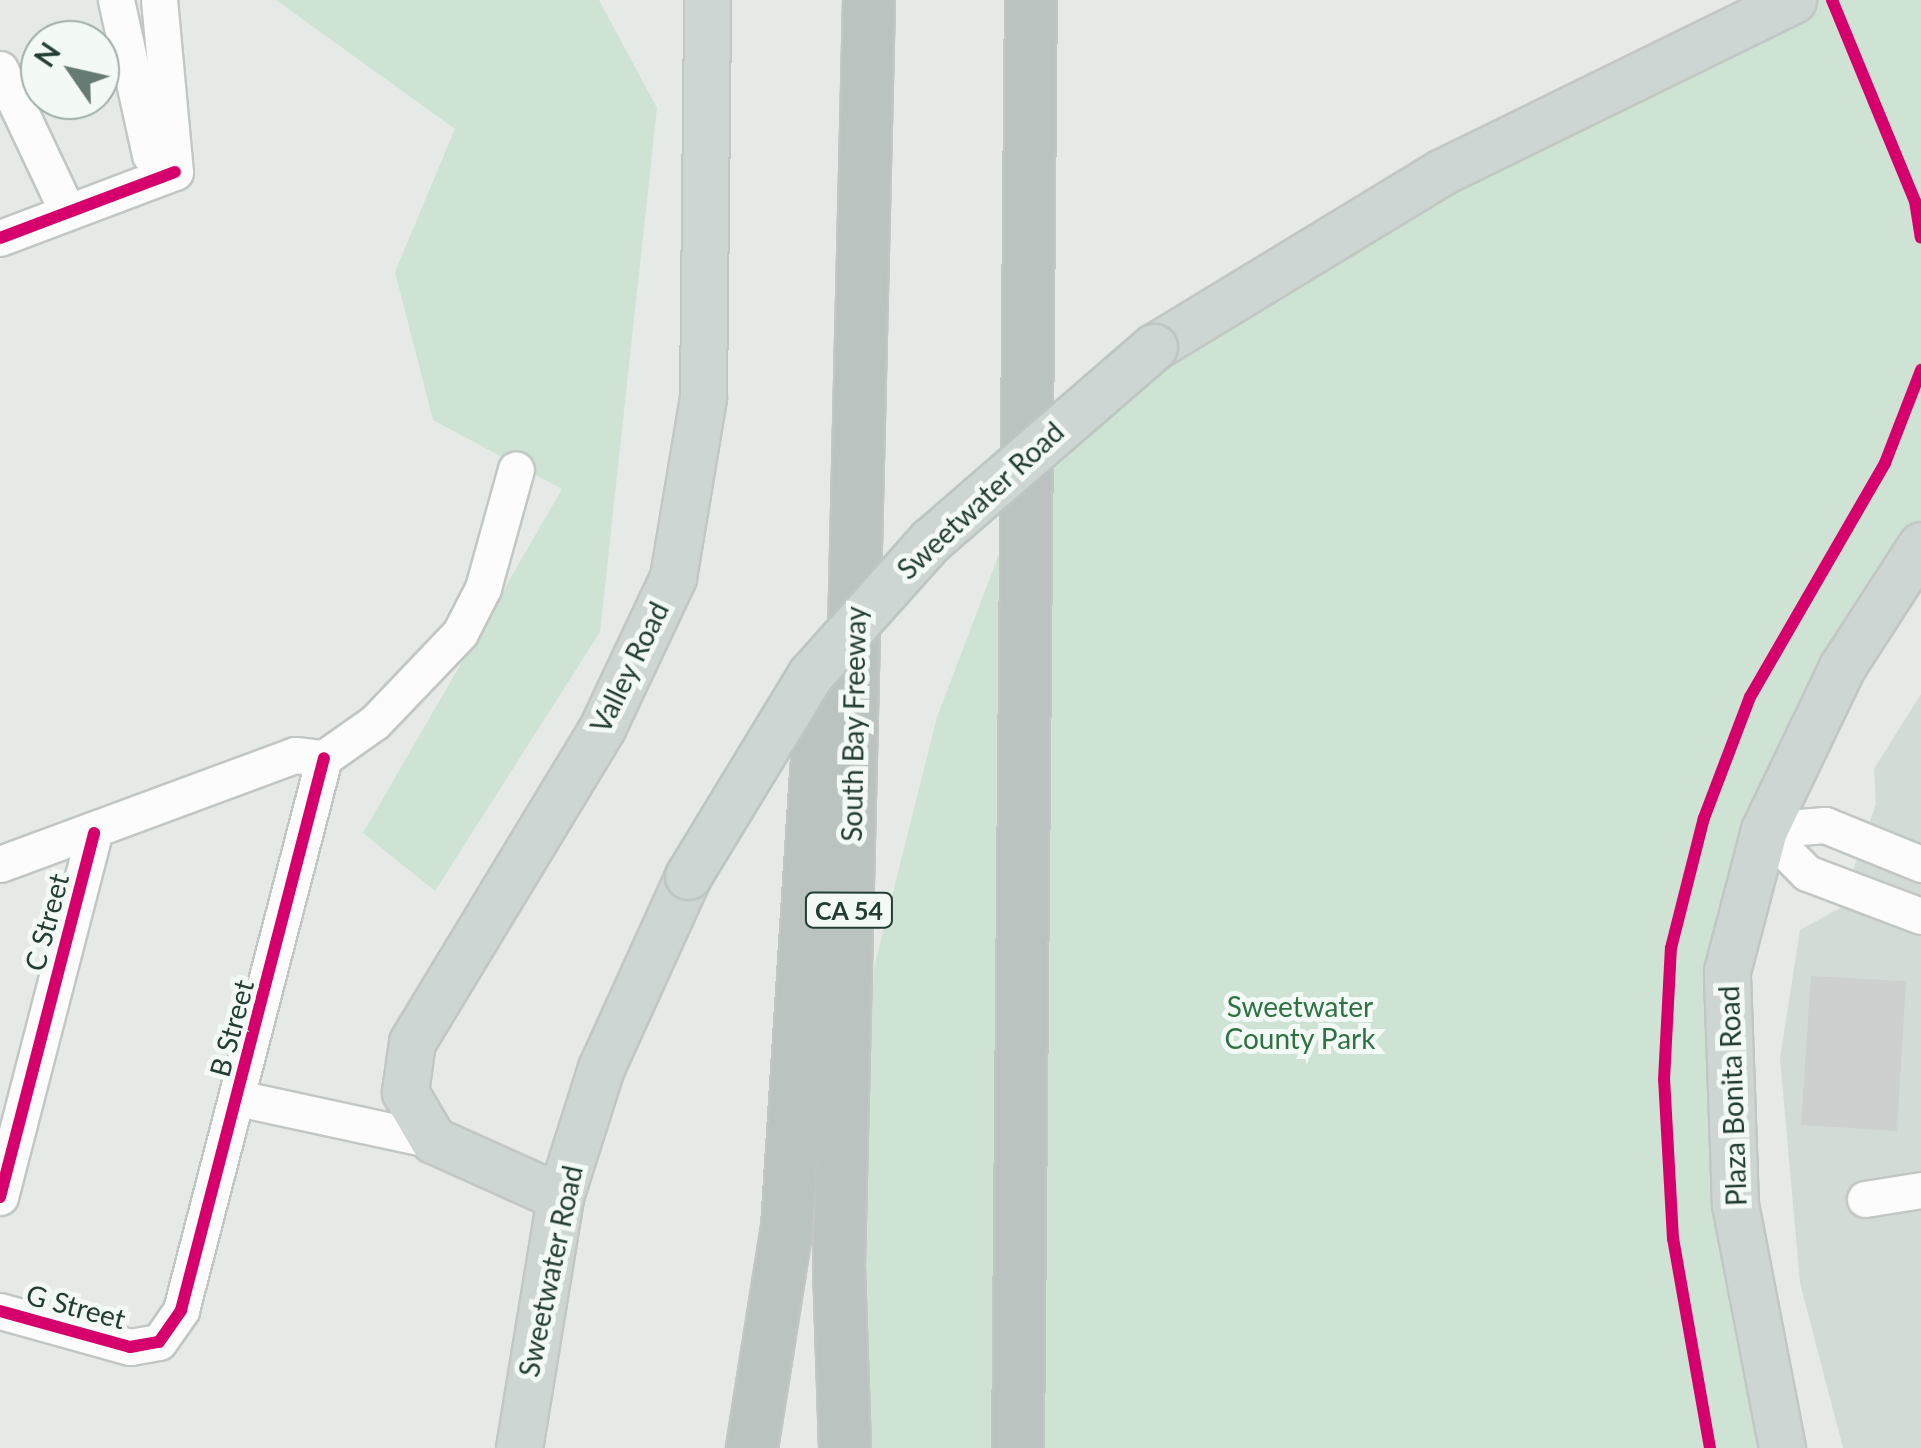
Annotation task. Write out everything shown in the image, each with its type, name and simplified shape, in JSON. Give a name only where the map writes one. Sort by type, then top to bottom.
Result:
[{"type":"highway","name":"South Bay Freeway","points":[[844,1448],[838,1264],[869,0]]},
{"type":"highway","points":[[1018,1448],[1026,992],[1031,0]]},
{"type":"highway","points":[[752,1448],[787,1227],[834,485],[862,372]]},
{"type":"highway","points":[[1026,992],[1048,1448]]},
{"type":"main road","name":"Valley Road","points":[[432,1140],[405,1092],[412,1042],[603,726],[673,577],[703,397],[707,0]]},
{"type":"main road","name":"Sweetwater Road","points":[[518,1448],[560,1197],[602,1068],[688,876],[811,674],[931,540],[1154,347],[1442,172],[1793,0]]},
{"type":"main road","name":"Plaza Bonita Road","points":[[1782,1448],[1735,1205],[1727,971],[1764,830],[1842,667],[1921,545]]},
{"type":"main road","points":[[432,1140],[560,1197]]},
{"type":"street","points":[[116,0],[164,174]]},
{"type":"street","points":[[158,0],[164,174]]},
{"type":"street","points":[[0,69],[67,211]]},
{"type":"street","points":[[0,238],[164,174]]},
{"type":"street","points":[[0,864],[94,833],[295,755],[324,758],[375,722],[460,633],[483,588],[516,469]]},
{"type":"street","name":"B Street","points":[[181,1310],[324,758]]},
{"type":"street","points":[[1764,830],[1826,825],[1921,864]]},
{"type":"street","points":[[1764,830],[1807,874],[1921,916]]},
{"type":"street","name":"C Street","points":[[0,1197],[94,833]]},
{"type":"street","points":[[238,1098],[432,1140]]},
{"type":"street","points":[[1865,1199],[1921,1190]]},
{"type":"street","name":"G Street","points":[[0,1311],[130,1347],[160,1342],[181,1310]]},
{"type":"shaded area","points":[[1921,694],[1921,1448],[1843,1448],[1800,1283],[1780,1058],[1800,930],[1840,908],[1876,804],[1874,769]]},
{"type":"green space","points":[[276,0],[599,0],[657,108],[600,632],[435,891],[363,833],[562,489],[433,420],[395,272],[455,129]]},
{"type":"green space","name":"Sweetwater County Park","points":[[1791,0],[1921,0],[1921,549],[1864,629],[1727,972],[1779,1448],[835,1448],[845,1083],[937,717],[998,557],[1070,428],[1156,343]]},
{"type":"building","points":[[1811,976],[1906,981],[1897,1131],[1801,1125]]},
{"type":"cycle path","points":[[1832,0],[1915,201],[1921,238]]},
{"type":"cycle path","points":[[0,238],[175,172]]},
{"type":"cycle path","points":[[1710,1448],[1673,1239],[1664,1080],[1671,948],[1704,818],[1750,697],[1885,463],[1921,370]]},
{"type":"cycle path","points":[[0,1311],[130,1347],[159,1342],[181,1310],[324,758]]},
{"type":"cycle path","points":[[0,1197],[94,833]]}]
